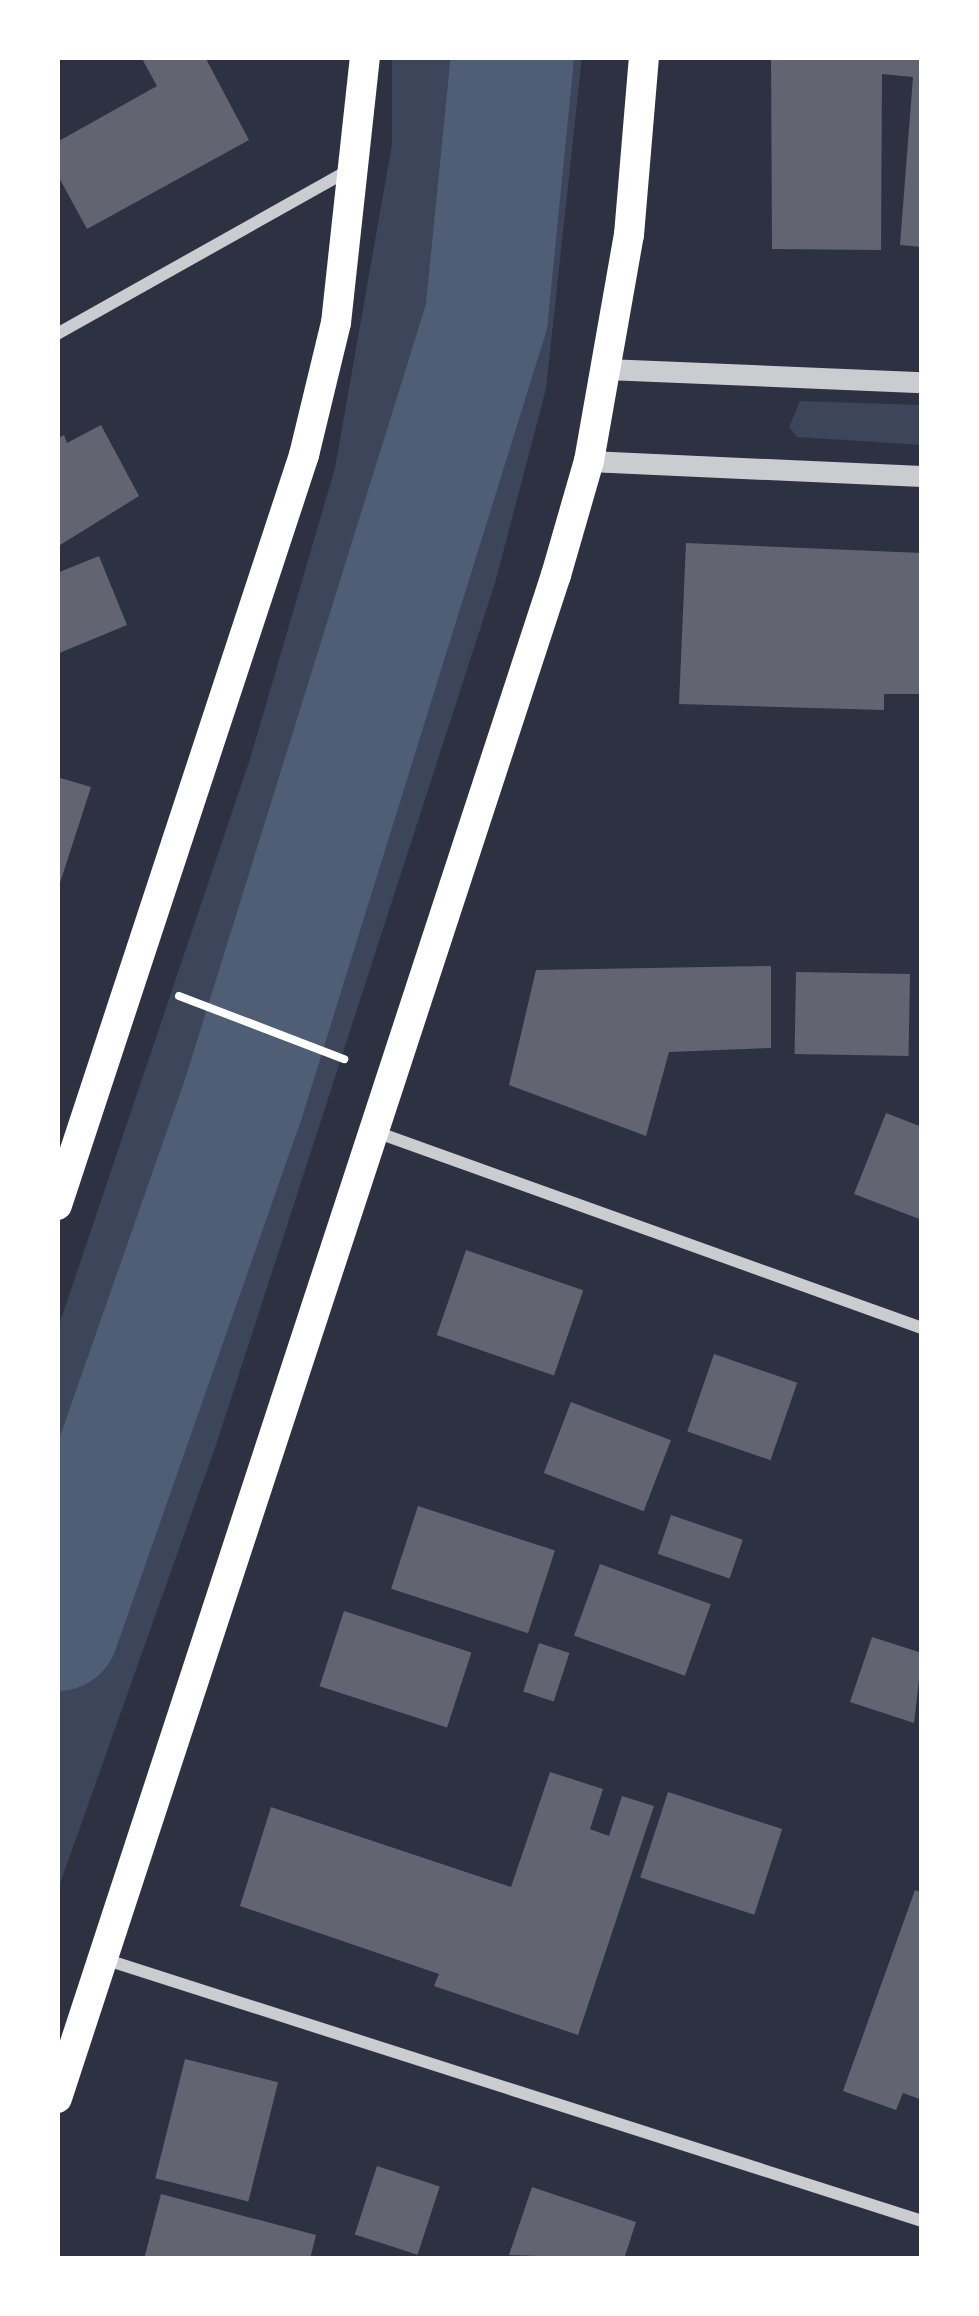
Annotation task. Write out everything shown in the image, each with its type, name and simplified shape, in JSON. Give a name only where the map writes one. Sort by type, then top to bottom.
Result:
[{"type":"main road","points":[[57,1205],[304,455],[336,323],[358,166],[365,57]]},
{"type":"main road","points":[[57,2098],[376,1132],[589,461],[629,235],[644,57]]},
{"type":"street","points":[[57,334],[358,166]]},
{"type":"street","points":[[606,369],[922,382]]},
{"type":"street","points":[[589,461],[922,476]]},
{"type":"street","points":[[376,1132],[922,1328]]},
{"type":"street","points":[[103,1959],[922,2221]]},
{"type":"path","points":[[186,998],[325,1046]]},
{"type":"shaded area","points":[[392,57],[582,57],[546,389],[495,583],[217,1442],[57,1892],[57,1331],[250,759],[335,468],[392,144]]},
{"type":"shaded area","points":[[800,401],[922,405],[922,445],[797,437],[789,427]]},
{"type":"building","points":[[141,57],[205,57],[249,140],[87,229],[57,174],[57,142],[157,86]]},
{"type":"building","points":[[771,57],[922,57],[922,247],[900,245],[913,77],[882,74],[881,250],[772,249]]},
{"type":"building","points":[[101,425],[139,496],[57,547],[57,439],[64,435],[67,443]]},
{"type":"building","points":[[686,543],[922,553],[922,694],[884,694],[884,710],[679,704]]},
{"type":"building","points":[[99,556],[127,625],[57,654],[57,573]]},
{"type":"building","points":[[57,777],[91,787],[58,889],[57,889]]},
{"type":"building","points":[[771,966],[771,1048],[669,1052],[646,1136],[509,1085],[536,970]]},
{"type":"building","points":[[796,972],[910,974],[909,1056],[795,1054]]},
{"type":"building","points":[[886,1113],[922,1127],[922,1220],[854,1194]]},
{"type":"building","points":[[466,1250],[583,1290],[554,1375],[437,1335]]},
{"type":"building","points":[[714,1354],[797,1383],[771,1460],[687,1432]]},
{"type":"building","points":[[571,1402],[671,1440],[644,1511],[544,1473]]},
{"type":"building","points":[[418,1506],[555,1550],[528,1633],[391,1589]]},
{"type":"building","points":[[671,1515],[743,1540],[730,1579],[658,1554]]},
{"type":"building","points":[[600,1564],[711,1604],[685,1676],[574,1635]]},
{"type":"building","points":[[344,1611],[471,1652],[447,1728],[320,1686]]},
{"type":"building","points":[[872,1637],[922,1653],[914,1723],[850,1702]]},
{"type":"building","points":[[539,1643],[569,1653],[554,1701],[523,1692]]},
{"type":"building","points":[[550,1772],[603,1789],[590,1829],[609,1836],[622,1796],[654,1806],[578,2035],[434,1986],[439,1974],[240,1906],[271,1807],[511,1887]]},
{"type":"building","points":[[668,1792],[782,1829],[754,1915],[640,1878]]},
{"type":"building","points":[[915,1890],[922,1893],[922,2100],[903,2093],[896,2110],[843,2091]]},
{"type":"building","points":[[185,2059],[278,2082],[248,2202],[155,2178]]},
{"type":"building","points":[[377,2166],[440,2186],[418,2255],[355,2234]]},
{"type":"building","points":[[532,2187],[636,2222],[624,2259],[509,2255]]},
{"type":"building","points":[[161,2194],[316,2235],[310,2259],[144,2259]]},
{"type":"waterway","points":[[57,1629],[243,1098],[486,316],[512,57]]}]
